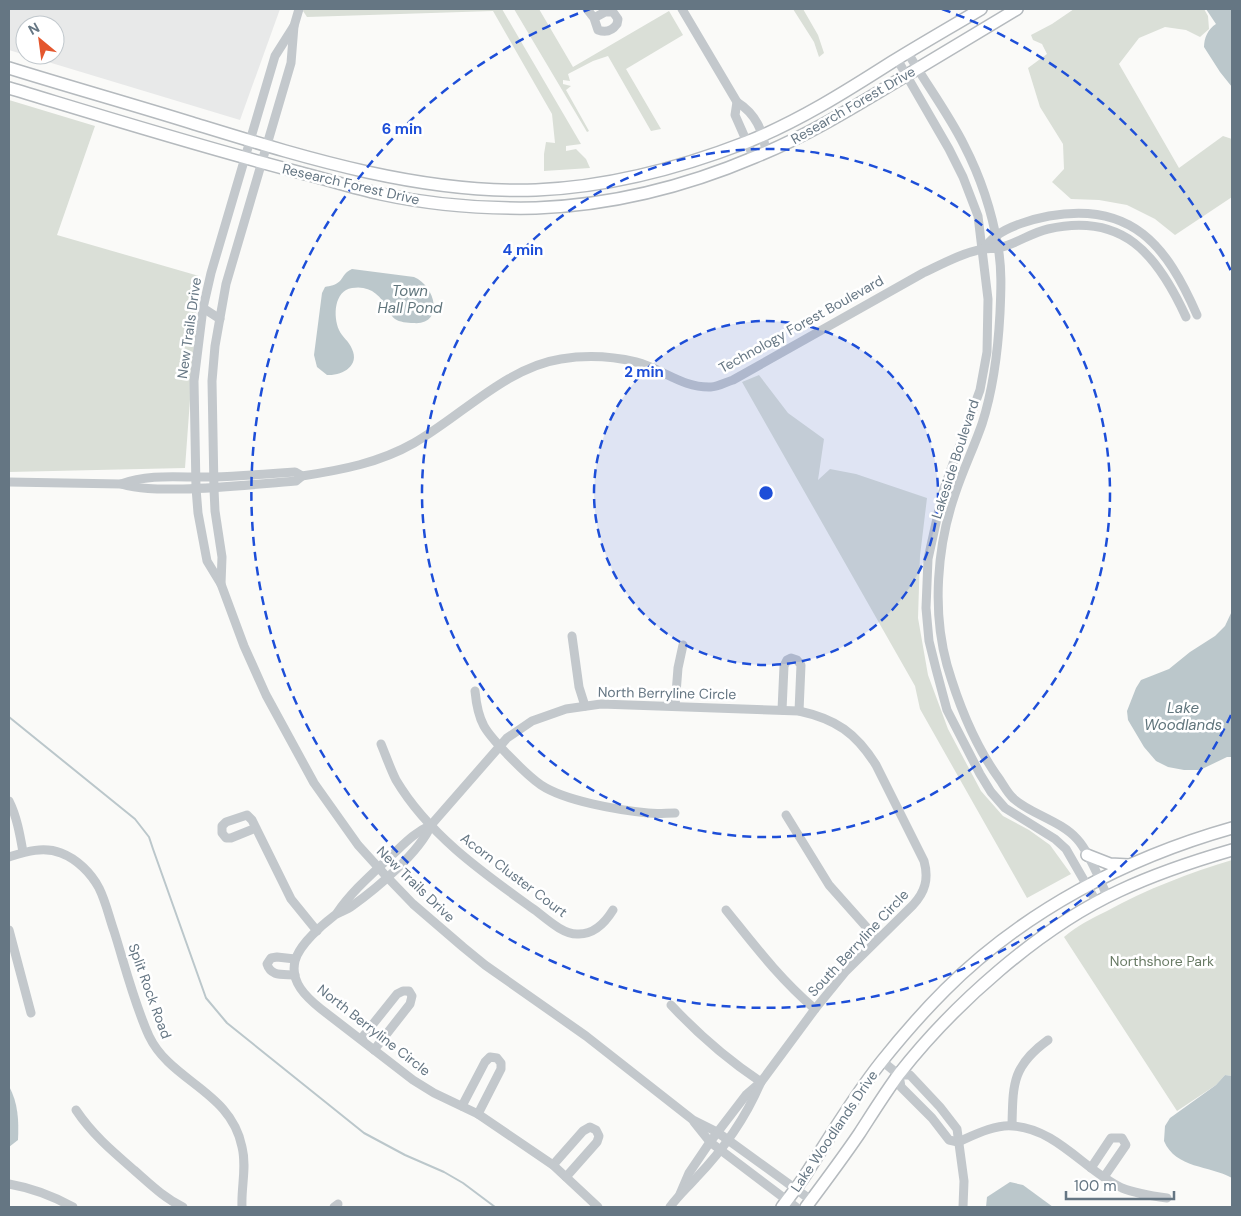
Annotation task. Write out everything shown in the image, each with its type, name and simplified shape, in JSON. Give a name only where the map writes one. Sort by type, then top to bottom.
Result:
[{"type":"main road","name":"Research Forest Drive","points":[[9,68],[250,141],[386,176],[439,186],[537,190],[588,185],[652,173],[693,161],[763,135],[829,101],[981,9]]},
{"type":"main road","name":"Research Forest Drive","points":[[9,88],[262,163],[381,194],[437,203],[486,207],[537,208],[590,203],[635,195],[699,178],[754,158],[799,138],[838,117],[1017,9]]},
{"type":"main road","points":[[9,78],[21,72]]},
{"type":"main road","name":"Lake Woodlands Drive","points":[[788,1205],[795,1189],[852,1101],[882,1061],[945,990],[975,962],[1035,918],[1087,886],[1131,865],[1194,839],[1232,828]]},
{"type":"main road","name":"Lake Woodlands Drive","points":[[808,1204],[837,1166],[899,1075],[932,1035],[990,979],[1047,934],[1108,897],[1142,881],[1232,850]]},
{"type":"main road","points":[[1087,855],[1110,864],[1131,865]]},
{"type":"street","name":"New Trails Drive","points":[[221,584],[222,557],[215,511],[213,477],[212,381],[220,319],[226,284],[291,63],[294,26],[299,9]]},
{"type":"street","points":[[587,9],[594,18]]},
{"type":"street","points":[[682,9],[737,102],[749,109],[763,135],[766,152]]},
{"type":"street","name":"New Trails Drive","points":[[294,26],[275,56],[211,273],[203,308],[194,381],[196,488],[198,513],[207,561],[221,584],[244,646],[289,740],[314,783],[335,814],[387,878],[427,916],[485,965],[586,1036],[693,1120],[728,1139],[795,1189],[808,1204]]},
{"type":"street","name":"Lakeside Boulevard","points":[[908,52],[965,147],[985,198],[998,248],[1000,294],[998,355],[982,425],[954,495],[941,560],[939,606],[942,639],[947,664],[970,729],[992,769],[1013,799],[1078,839],[1108,897]]},
{"type":"street","name":"Lakeside Boulevard","points":[[897,59],[963,176],[978,216],[988,298],[987,352],[980,390],[943,491],[928,559],[926,600],[929,641],[947,710],[991,792],[1005,808],[1055,839],[1066,849],[1097,903]]},
{"type":"street","points":[[737,102],[735,114],[754,158]]},
{"type":"street","name":"Technology Forest Boulevard","points":[[983,249],[996,236],[1026,223],[1058,215],[1086,214],[1115,218],[1137,229],[1162,252],[1184,284],[1197,315]]},
{"type":"street","name":"Technology Forest Boulevard","points":[[9,482],[121,484],[148,489],[214,489],[296,480],[302,476],[357,466],[395,453],[415,442],[513,377],[558,359],[596,356],[637,362],[687,385],[712,387],[732,380],[923,273],[951,260],[983,249],[998,248],[1032,234],[1063,226],[1089,225],[1110,229],[1131,240],[1155,263],[1174,293],[1186,317]]},
{"type":"street","points":[[203,308],[222,306]]},
{"type":"street","points":[[203,308],[220,319]]},
{"type":"street","points":[[987,352],[998,355]]},
{"type":"street","name":"Technology Forest Boulevard","points":[[121,484],[134,479],[155,477],[213,477],[295,472],[302,476]]},
{"type":"street","points":[[943,491],[954,495]]},
{"type":"street","points":[[572,636],[578,679],[585,706]]},
{"type":"street","points":[[675,706],[678,668],[683,645]]},
{"type":"street","points":[[782,710],[784,666],[787,660],[791,658],[797,660],[801,666],[799,711]]},
{"type":"street","points":[[475,691],[479,716],[485,730],[527,775],[556,793],[581,801],[649,814],[675,813]]},
{"type":"street","name":"North Berryline Circle","points":[[335,915],[350,907],[387,878],[426,836],[431,825],[500,746],[518,730],[532,721],[566,709],[601,704],[799,711]]},
{"type":"street","points":[[947,710],[961,706]]},
{"type":"street","name":"South Berryline Circle","points":[[680,1194],[689,1173],[717,1132],[746,1096],[761,1082],[815,1009],[846,972],[921,897],[926,880],[924,861],[876,765],[862,746],[848,731],[837,723],[799,711]]},
{"type":"street","name":"Acorn Cluster Court","points":[[381,744],[396,780],[431,825],[470,862],[561,929],[575,934],[585,934],[595,930],[613,910]]},
{"type":"street","points":[[980,774],[992,769]]},
{"type":"street","points":[[9,801],[13,809],[23,852]]},
{"type":"street","points":[[786,815],[829,885],[877,939]]},
{"type":"street","name":"North Berryline Circle","points":[[431,825],[419,830],[378,868],[346,900],[335,915],[317,931],[301,949],[295,960],[295,975],[308,998],[413,1080],[434,1093],[478,1114],[553,1165]]},
{"type":"street","points":[[256,828],[291,899],[317,931]]},
{"type":"street","name":"Split Rock Road","points":[[9,857],[37,850],[60,852],[79,864],[98,888],[145,1025],[155,1046],[173,1067],[220,1104],[236,1127],[244,1154],[242,1207]]},
{"type":"street","points":[[726,910],[774,970],[815,1009]]},
{"type":"street","points":[[9,930],[31,1013]]},
{"type":"street","points":[[295,960],[277,957],[271,958],[267,964],[269,970],[274,974],[295,975]]},
{"type":"street","points":[[361,1039],[397,994],[403,990],[409,991],[412,996],[410,1004],[374,1050]]},
{"type":"street","points":[[671,1005],[691,1026],[761,1082]]},
{"type":"street","points":[[1012,1125],[1013,1092],[1019,1070],[1034,1050],[1048,1040]]},
{"type":"street","points":[[462,1106],[485,1062],[490,1057],[497,1058],[501,1063],[501,1068],[478,1114]]},
{"type":"street","points":[[882,1061],[899,1075],[902,1087],[932,1118],[949,1140],[958,1142],[996,1128],[1012,1125],[1027,1128],[1048,1137],[1122,1188],[1138,1194],[1167,1198]]},
{"type":"street","points":[[899,1075],[910,1075],[940,1107],[957,1129],[964,1181],[963,1207]]},
{"type":"street","name":"South Berryline Circle","points":[[670,1207],[720,1150],[747,1112],[761,1082]]},
{"type":"street","points":[[76,1110],[100,1140],[159,1192],[172,1202],[183,1207]]},
{"type":"street","name":"New Trails Drive","points":[[693,1120],[710,1142],[788,1205]]},
{"type":"street","points":[[566,1177],[597,1142],[596,1130],[590,1127],[583,1131],[553,1165],[598,1207]]},
{"type":"street","points":[[1091,1168],[1111,1138],[1122,1138],[1126,1146],[1104,1177]]},
{"type":"street","points":[[9,1184],[27,1187],[73,1207]]},
{"type":"shaded area","points":[[9,9],[280,9],[240,120],[58,65],[65,65],[65,15],[15,15],[15,52],[9,50]]},
{"type":"green space","points":[[304,9],[502,9],[581,144],[566,146],[566,151],[576,149],[586,159],[590,168],[544,171],[546,142],[555,143],[552,114],[493,11],[307,17],[303,11]]},
{"type":"green space","points":[[514,9],[539,9],[573,67],[669,11],[683,35],[626,69],[661,129],[651,131],[608,56],[593,61],[568,74],[570,81],[563,80],[563,84],[571,86],[566,90],[589,131],[587,132]]},
{"type":"green space","points":[[793,9],[803,9],[818,35],[824,53],[819,57],[814,42]]},
{"type":"green space","points":[[1074,9],[1204,9],[1208,16],[1209,29],[1200,37],[1186,30],[1165,27],[1139,38],[1119,64],[1179,168],[1223,136],[1232,139],[1232,197],[1175,235],[1155,219],[1127,205],[1099,200],[1071,199],[1052,182],[1064,169],[1063,144],[1040,107],[1028,68],[1047,54],[1042,44],[1033,40],[1031,35]]},
{"type":"green space","points":[[9,100],[95,126],[57,235],[199,276],[185,468],[9,472]]},
{"type":"green space","points":[[759,375],[788,413],[824,439],[818,480],[830,469],[856,474],[927,498],[920,556],[918,618],[928,675],[948,729],[981,791],[1003,816],[1029,830],[1050,845],[1071,874],[1027,898],[920,709],[915,686],[742,382]]},
{"type":"green space","name":"Northshore Park","points":[[1232,860],[1232,1076],[1225,1075],[1216,1085],[1177,1111],[1064,937],[1090,919],[1137,896],[1184,876]]},
{"type":"water","points":[[1206,9],[1232,9],[1232,87],[1204,47],[1207,34],[1216,24]]},
{"type":"water","name":"Town Hall Pond","points":[[352,269],[414,277],[428,289],[434,305],[433,312],[423,322],[401,322],[393,317],[382,299],[374,292],[358,287],[346,290],[338,299],[336,318],[339,330],[352,349],[354,360],[352,365],[344,372],[327,375],[317,367],[314,355],[322,293],[325,287],[338,282]]},
{"type":"water","name":"Lake Woodlands","points":[[1232,611],[1232,757],[1227,757],[1200,770],[1168,767],[1156,761],[1144,747],[1128,720],[1127,711],[1136,688],[1141,680],[1169,669],[1190,652],[1215,636],[1225,626]]},
{"type":"water","points":[[1225,1075],[1232,1076],[1232,1178],[1185,1162],[1169,1150],[1164,1141],[1165,1126],[1170,1118],[1216,1085]]},
{"type":"water","points":[[9,1086],[16,1105],[18,1140],[9,1147]]},
{"type":"water","points":[[1010,1182],[1023,1185],[1053,1207],[986,1207],[987,1197]]},
{"type":"waterway","points":[[9,717],[135,819],[149,837],[206,998],[227,1023],[364,1133],[405,1155],[444,1172],[463,1183],[495,1207]]}]
